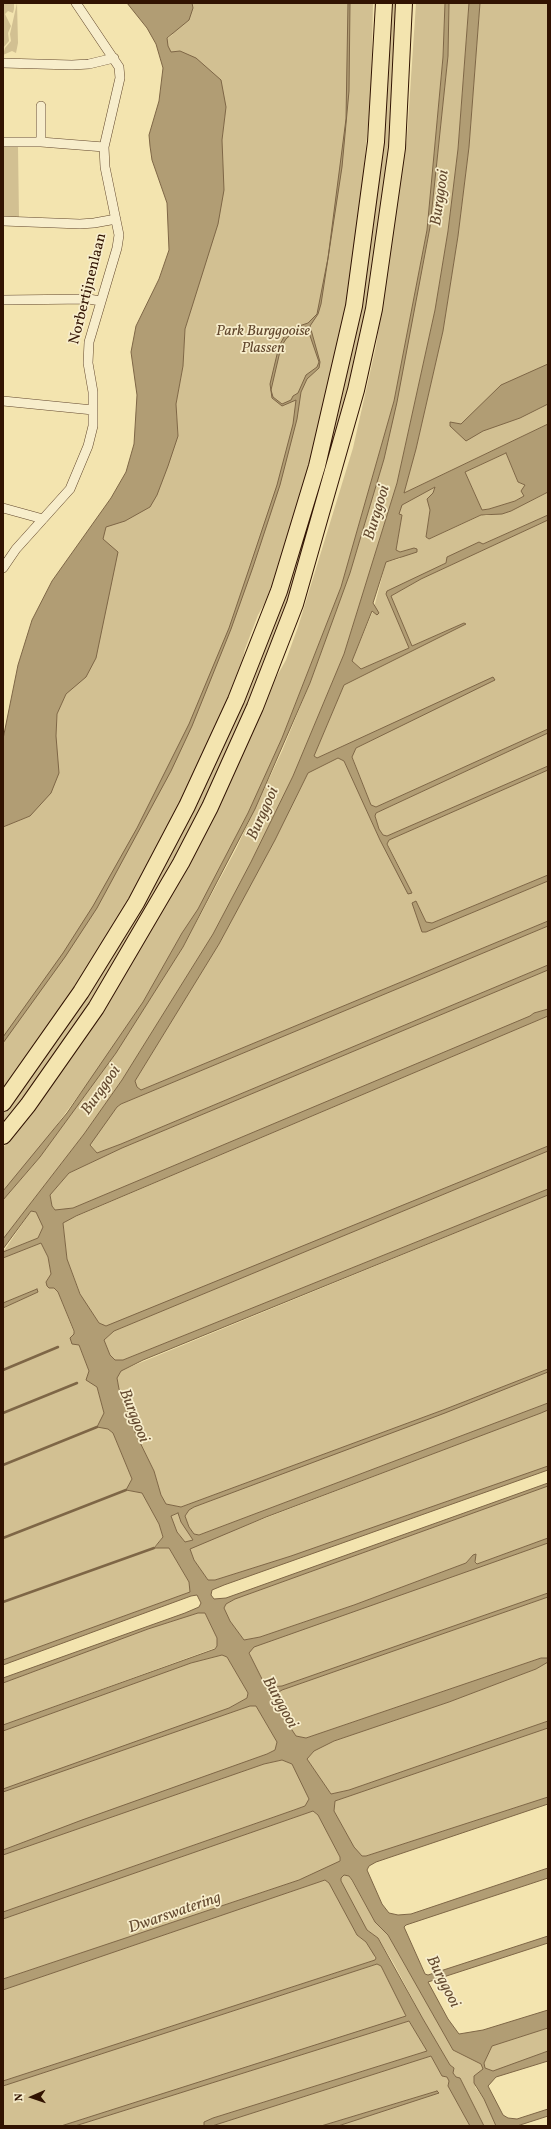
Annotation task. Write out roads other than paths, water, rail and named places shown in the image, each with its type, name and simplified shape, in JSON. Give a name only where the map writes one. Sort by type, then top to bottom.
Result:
[{"type":"highway","points":[[3,1103],[81,992],[136,903],[187,806],[236,700],[279,591],[317,466],[354,306],[376,142],[384,3]]},
{"type":"highway","points":[[3,1136],[28,1105],[96,1008],[151,916],[210,807],[276,656],[295,604],[356,390],[374,309],[388,223],[397,148],[403,50],[404,3]]},
{"type":"highway","points":[[403,50],[412,3]]},
{"type":"street","name":"Norbertijnenlaan","points":[[3,568],[16,549],[70,489],[81,467],[93,426],[88,352],[100,301],[117,248],[119,235],[105,167],[104,146],[120,78],[119,67],[76,3]]},
{"type":"street","points":[[3,63],[72,65],[89,64],[114,58]]},
{"type":"street","points":[[41,106],[41,142]]},
{"type":"street","points":[[3,142],[41,142],[104,146]]},
{"type":"street","points":[[3,221],[87,224],[116,219]]},
{"type":"street","points":[[3,300],[89,299],[100,301]]},
{"type":"street","points":[[3,401],[93,410]]},
{"type":"street","points":[[3,508],[43,519]]},
{"type":"waterway","points":[[3,1370],[58,1347]]},
{"type":"waterway","points":[[3,1413],[77,1383]]},
{"type":"waterway","points":[[3,1465],[97,1427]]},
{"type":"waterway","points":[[3,1538],[126,1490]]},
{"type":"waterway","points":[[3,1602],[154,1548]]},
{"type":"water label","name":"Burggooi","points":[[441,198]]},
{"type":"water label","name":"Burggooi","points":[[378,513]]},
{"type":"water label","name":"Burggooi","points":[[264,814]]},
{"type":"water label","name":"Burggooi","points":[[102,1091]]},
{"type":"water label","name":"Burggooi","points":[[133,1416]]},
{"type":"water label","name":"Burggooi","points":[[279,1703]]},
{"type":"water label","name":"Dwarswatering","points":[[175,1914]]},
{"type":"water label","name":"Burggooi","points":[[442,1982]]},
{"type":"park label","name":"Park Burggooise Plassen","points":[[263,340]]}]
